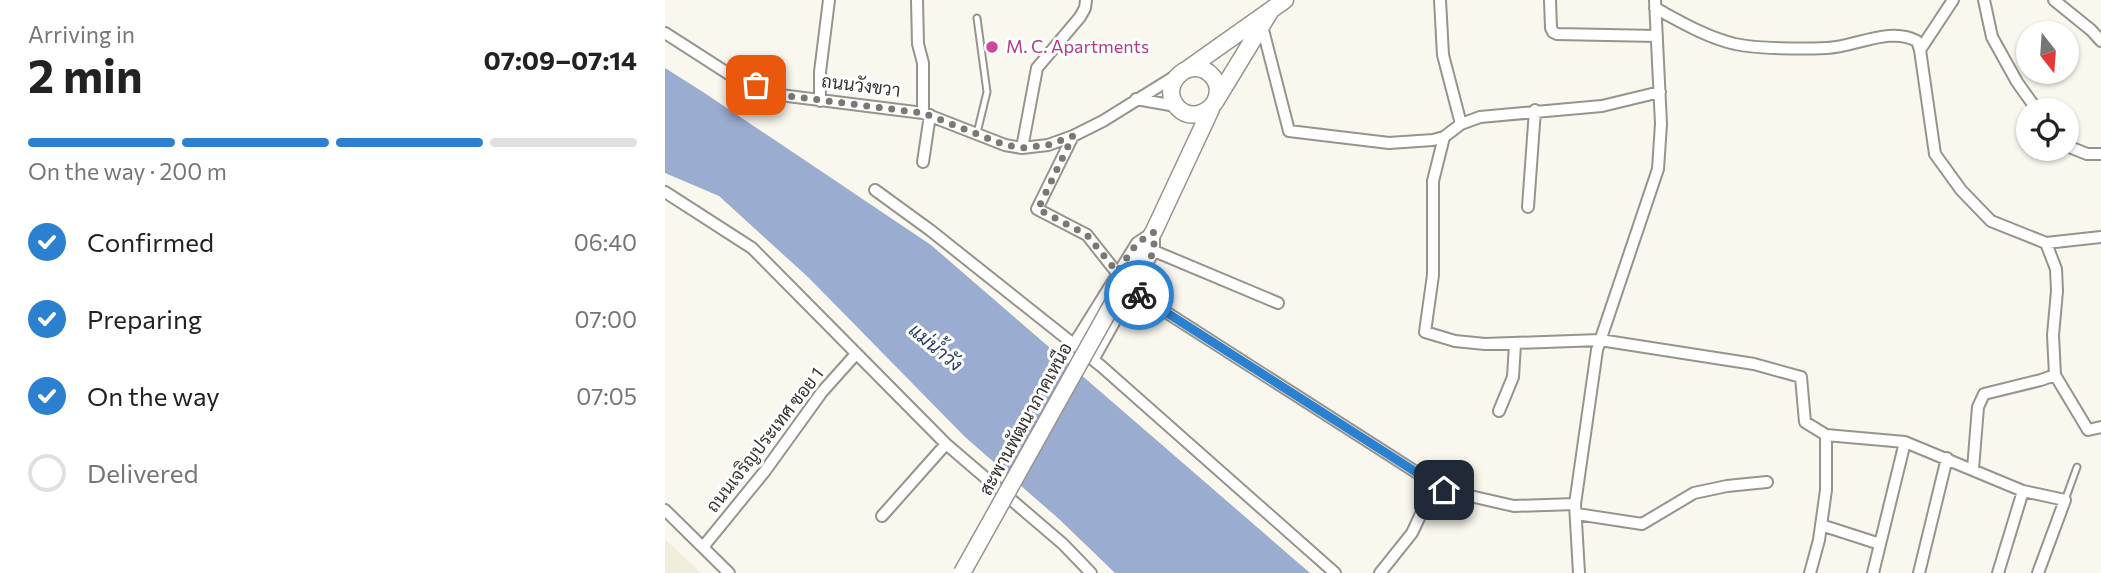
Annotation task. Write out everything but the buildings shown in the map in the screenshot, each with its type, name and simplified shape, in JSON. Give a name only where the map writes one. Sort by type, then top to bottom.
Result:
[{"type":"street","points":[[820,101],[820,72],[828,0]]},
{"type":"street","points":[[917,0],[918,44],[923,63],[926,114],[923,162]]},
{"type":"street","points":[[1022,148],[1037,68],[1080,17],[1086,0]]},
{"type":"street","points":[[1188,160],[1181,110],[1172,98],[1173,80],[1285,0]]},
{"type":"street","points":[[1440,0],[1443,55],[1461,124]]},
{"type":"street","points":[[1550,0],[1551,28],[1557,34],[1657,36]]},
{"type":"street","points":[[1920,50],[1953,0]]},
{"type":"street","points":[[1984,0],[1992,37],[2028,98]]},
{"type":"street","points":[[2054,0],[2101,41]]},
{"type":"street","points":[[1579,573],[1576,509],[1597,351],[1658,169],[1661,124],[1655,4]]},
{"type":"street","points":[[1655,4],[1695,29],[1736,44],[1830,48],[1871,38],[1908,36],[1917,41],[1920,50],[1935,154],[1961,190],[1991,222],[2046,243],[2101,237]]},
{"type":"street","name":"สะพานพัฒนาภาคเหนือ","points":[[963,573],[1154,232],[1213,105],[1271,10]]},
{"type":"street","points":[[1262,26],[1289,131],[1389,143],[1433,140],[1444,137],[1461,124],[1480,117],[1602,106],[1660,92]]},
{"type":"street","name":"ถนนวังขวา","points":[[665,33],[732,76],[780,95],[926,114],[1005,145],[1022,148],[1048,145],[1073,136],[1136,99]]},
{"type":"street","points":[[1204,70],[1215,80],[1218,87],[1213,105],[1204,113],[1195,115],[1136,99],[1184,71],[1204,70]]},
{"type":"street","points":[[1528,207],[1535,110]]},
{"type":"street","points":[[1073,136],[1038,209],[1087,235],[1124,283],[1444,490],[1514,506],[1576,509],[1642,524],[1694,493],[1767,482]]},
{"type":"street","points":[[1444,137],[1433,181],[1433,275],[1425,332],[1455,341],[1485,344],[1600,340],[1754,364],[1801,377],[1805,422],[1826,435],[1905,442],[2023,491],[2065,500],[2038,573]]},
{"type":"street","points":[[2079,151],[2101,154]]},
{"type":"street","points":[[875,190],[1075,344],[1335,573]]},
{"type":"street","points":[[665,192],[752,248],[946,444],[1063,544],[1091,573]]},
{"type":"street","points":[[1075,344],[1124,283],[1154,251],[1154,232]]},
{"type":"street","points":[[2046,243],[2056,269],[2053,335],[2055,375],[2088,430],[2101,426]]},
{"type":"street","points":[[1154,251],[1278,303]]},
{"type":"street","points":[[1093,360],[1124,283]]},
{"type":"street","points":[[1499,411],[1513,377],[1515,344]]},
{"type":"street","name":"ถนนเจริญประเทศ ซอย 1","points":[[703,547],[765,471],[822,392],[856,354]]},
{"type":"street","points":[[1973,469],[1978,407],[1984,394],[2055,375]]},
{"type":"street","points":[[1811,573],[1826,490],[1826,435]]},
{"type":"street","points":[[1873,573],[1905,442]]},
{"type":"street","points":[[882,516],[946,444]]},
{"type":"street","points":[[1919,573],[1947,458]]},
{"type":"street","points":[[1380,573],[1412,533],[1435,484]]},
{"type":"street","points":[[1999,573],[2023,491]]},
{"type":"street","points":[[665,510],[729,573]]},
{"type":"street","points":[[1821,525],[1880,544]]},
{"type":"lane","points":[[977,18],[988,92],[977,133]]},
{"type":"lane","points":[[2065,500],[2077,467]]},
{"type":"shaded area","points":[[665,539],[701,573],[665,573]]},
{"type":"water","name":"แม่น้ำวัง","points":[[665,68],[931,245],[1310,573],[1115,573],[1059,519],[965,437],[809,278],[719,196],[665,173]]},
{"type":"way so far","points":[[756,85],[780,95],[923,113],[1005,145],[1022,148],[1048,145],[1073,136],[1038,209],[1087,235],[1117,272],[1137,243],[1154,232],[1154,251],[1133,291],[1139,295]]},
{"type":"place","name":"M. C. Apartments","points":[[992,47]]},
{"type":"route","points":[[1139,295],[1444,490]]}]
